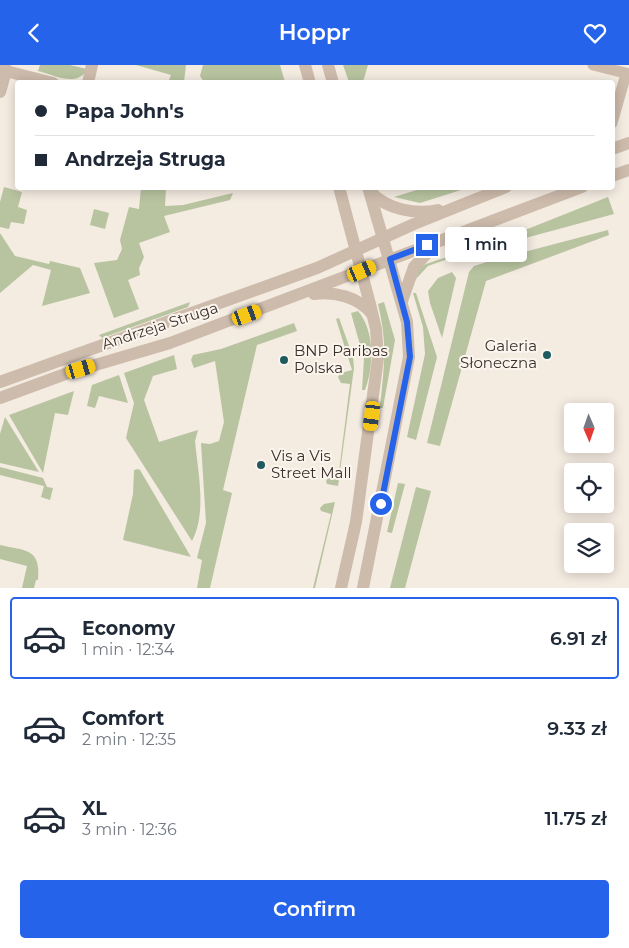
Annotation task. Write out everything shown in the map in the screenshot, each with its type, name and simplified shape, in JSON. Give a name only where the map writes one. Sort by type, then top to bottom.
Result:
[{"type":"street","points":[[89,80],[92,65]]},
{"type":"street","points":[[305,65],[309,80]]},
{"type":"street","points":[[328,65],[332,80]]},
{"type":"street","points":[[593,65],[627,74],[615,113]]},
{"type":"street","points":[[0,92],[5,68],[43,80]]},
{"type":"street","points":[[615,148],[629,143]]},
{"type":"street","points":[[615,175],[629,169]]},
{"type":"street","points":[[340,190],[357,249],[378,344],[376,376],[356,522],[342,588]]},
{"type":"street","points":[[363,588],[407,376],[409,340],[402,303],[369,190]]},
{"type":"street","points":[[370,190],[381,201],[403,209],[434,211],[460,205]]},
{"type":"street","name":"Andrzeja Struga","points":[[0,383],[317,268],[383,237],[498,190]]},
{"type":"street","name":"Andrzeja Struga","points":[[0,397],[81,369],[170,343],[574,190]]},
{"type":"street","points":[[402,303],[414,267],[428,250],[442,240]]},
{"type":"street","points":[[301,295],[327,293],[346,297],[365,305],[372,314]]},
{"type":"green space","points":[[40,65],[70,65],[87,69],[78,78],[65,79],[38,71]]},
{"type":"green space","points":[[136,65],[186,65],[184,80],[169,80],[171,75]]},
{"type":"green space","points":[[203,65],[280,65],[284,80],[203,80],[200,76]]},
{"type":"green space","points":[[343,65],[368,65],[364,80],[348,80]]},
{"type":"green space","points":[[4,187],[22,192],[18,207],[27,210],[24,224],[11,222],[9,229],[0,227],[0,202]]},
{"type":"green space","points":[[141,190],[166,190],[165,206],[183,205],[233,193],[230,200],[164,216],[170,232],[139,243],[144,257],[139,268],[140,275],[128,280],[139,309],[114,318],[94,263],[117,260],[122,249],[120,240],[129,207],[139,209]]},
{"type":"green space","points":[[417,190],[461,190],[420,203],[394,197]]},
{"type":"green space","points":[[608,197],[614,214],[445,260],[428,266],[416,279],[419,269],[426,264],[525,230]]},
{"type":"green space","points":[[94,209],[109,213],[105,229],[90,225]]},
{"type":"green space","points":[[608,230],[609,235],[486,281],[440,446],[427,443],[469,272],[474,266]]},
{"type":"green space","points":[[0,233],[15,256],[49,264],[50,261],[80,268],[90,293],[42,306],[51,270],[33,265],[0,293]]},
{"type":"green space","points":[[452,272],[456,278],[442,338],[430,303],[428,291],[438,278]]},
{"type":"green space","points":[[413,293],[416,293],[437,357],[416,440],[407,437],[425,354],[423,327]]},
{"type":"green space","points":[[190,302],[188,307],[102,338],[99,335]]},
{"type":"green space","points":[[384,302],[395,340],[383,408],[380,408],[384,344],[378,304]]},
{"type":"green space","points":[[358,311],[368,329],[371,349],[370,371],[365,390],[362,390],[364,359],[351,313]]},
{"type":"green space","points":[[339,318],[353,357],[354,368],[338,486],[327,484],[326,481],[328,478],[338,479],[350,384],[341,383],[338,377],[341,373],[352,370],[336,319]]},
{"type":"green space","points":[[294,323],[297,331],[257,345],[223,490],[232,493],[210,588],[197,588],[202,560],[197,558],[206,523],[201,443],[210,444],[219,441],[224,422],[215,361],[194,368],[191,360],[193,355],[221,349]]},
{"type":"green space","points":[[174,355],[177,369],[153,376],[144,400],[159,442],[198,430],[195,441],[200,505],[197,530],[192,541],[126,438],[134,403],[124,373]]},
{"type":"green space","points":[[119,375],[128,403],[99,396],[95,408],[87,406],[92,385]]},
{"type":"green space","points":[[74,391],[68,415],[55,413],[43,473],[9,415]]},
{"type":"green space","points":[[5,417],[39,472],[0,463],[0,434]]},
{"type":"green space","points":[[0,467],[43,478],[47,487],[53,488],[50,500],[41,497],[44,486],[0,475]]},
{"type":"green space","points":[[138,469],[191,557],[123,540],[133,494],[134,470]]},
{"type":"green space","points":[[398,483],[405,484],[392,533],[387,532]]},
{"type":"green space","points":[[416,487],[431,491],[405,588],[390,588]]},
{"type":"green space","points":[[335,502],[315,588],[313,588],[331,514],[321,511],[320,508],[324,504]]},
{"type":"green space","points":[[0,545],[24,550],[34,556],[37,562],[38,580],[36,580],[34,588],[22,588],[27,566],[0,559]]},
{"type":"place","name":"Galeria Słoneczna","points":[[547,355]]},
{"type":"place","name":"BNP Paribas Polska","points":[[284,360]]},
{"type":"place","name":"Vis a Vis Street Mall","points":[[261,465]]},
{"type":"route","points":[[381,504],[410,357],[407,322],[390,259],[427,245]]}]
